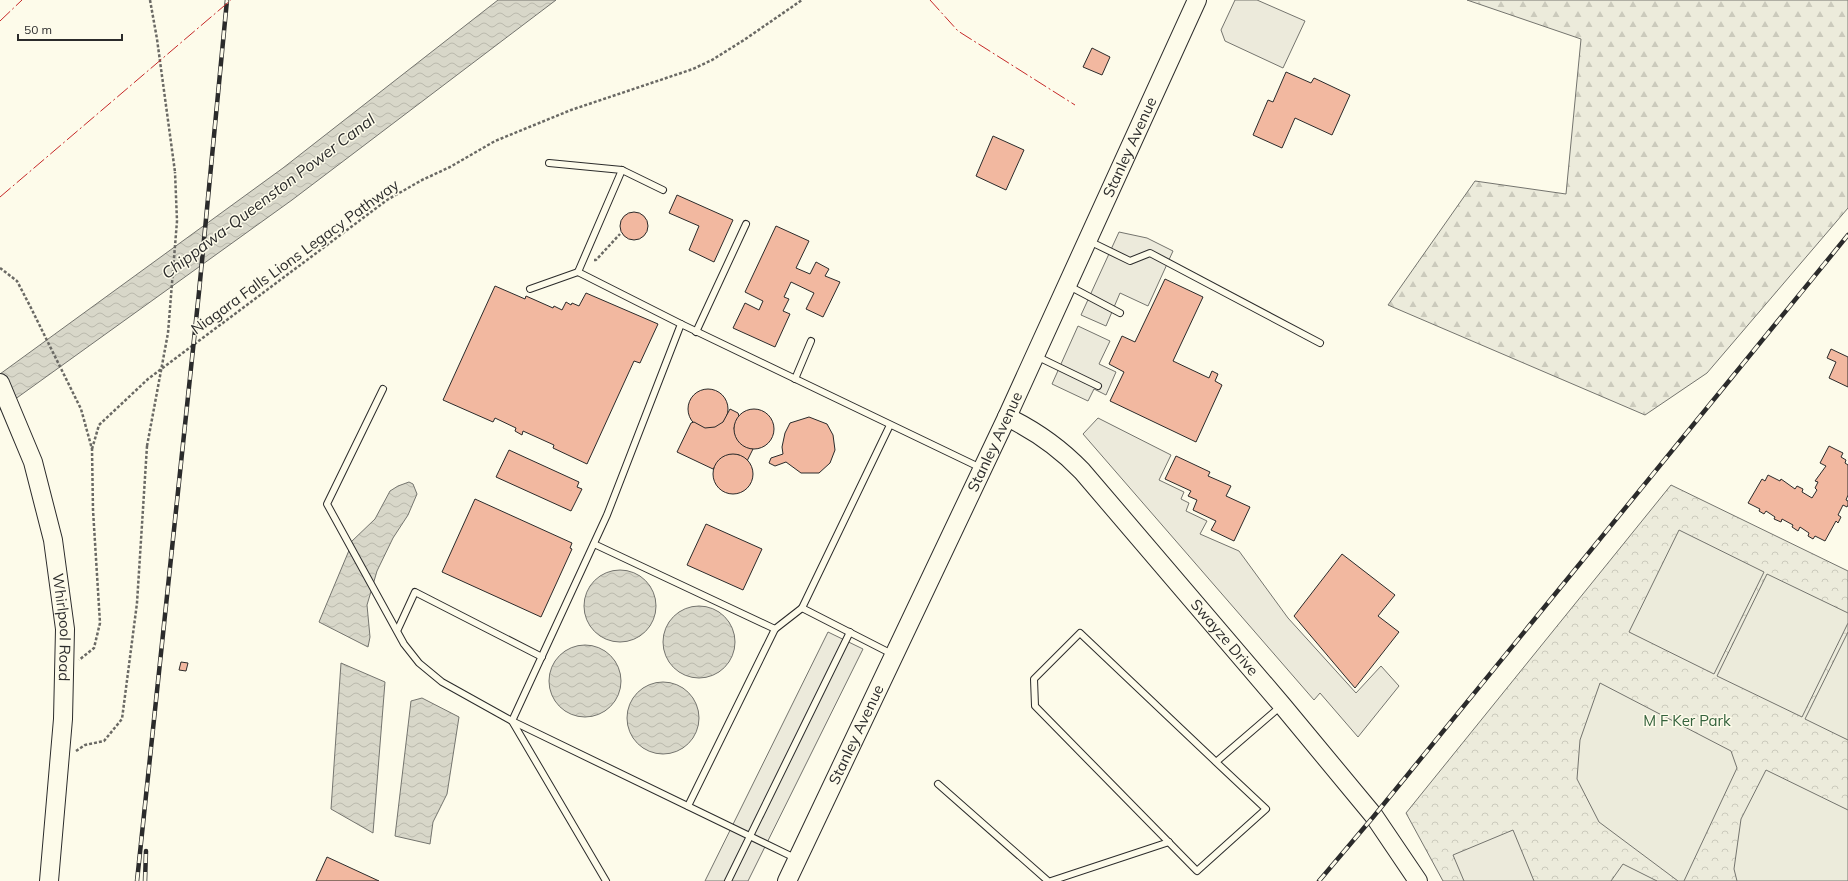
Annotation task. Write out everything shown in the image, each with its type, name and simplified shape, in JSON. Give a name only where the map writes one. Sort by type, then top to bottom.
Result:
[{"type":"street","name":"Stanley Avenue","points":[[787,881],[1036,355],[1197,0]]},
{"type":"street","name":"Whirlpool Road","points":[[0,383],[33,462],[53,540],[65,629],[63,719],[49,881]]},
{"type":"street","name":"Swayze Drive","points":[[1007,417],[1042,436],[1064,452],[1082,471],[1282,705],[1374,816],[1418,881]]},
{"type":"lane","points":[[549,163],[622,170],[663,190]]},
{"type":"lane","points":[[578,272],[622,170]]},
{"type":"lane","points":[[696,332],[746,224]]},
{"type":"lane","points":[[1088,240],[1130,261],[1150,253],[1320,343]]},
{"type":"lane","points":[[530,289],[578,272],[696,332],[982,469]]},
{"type":"lane","points":[[1068,285],[1120,313]]},
{"type":"lane","points":[[512,721],[607,515],[681,324]]},
{"type":"lane","points":[[795,379],[811,341]]},
{"type":"lane","points":[[1036,355],[1098,386]]},
{"type":"lane","points":[[383,389],[327,504],[398,629],[404,644],[419,663],[442,682],[512,721],[798,859]]},
{"type":"lane","points":[[688,806],[775,629],[802,608],[890,425]]},
{"type":"lane","points":[[594,544],[775,629]]},
{"type":"lane","points":[[398,629],[415,592],[542,657]]},
{"type":"lane","points":[[802,608],[895,655]]},
{"type":"lane","points":[[728,881],[850,632]]},
{"type":"lane","points":[[1080,633],[1216,762],[1266,809],[1197,871],[1035,706],[1034,679],[1080,633]]},
{"type":"lane","points":[[1216,762],[1282,705]]},
{"type":"lane","points":[[512,721],[606,881]]},
{"type":"lane","points":[[938,784],[1049,881],[1169,842]]},
{"type":"path","points":[[59,766],[85,744],[104,741],[122,719],[137,603],[147,446],[168,333],[177,221],[175,172],[157,39],[150,0]]},
{"type":"path","name":"Niagara Falls Lions Legacy Pathway","points":[[92,449],[99,425],[148,379],[387,200],[422,180],[450,167],[495,141],[571,110],[692,69],[712,60],[802,0]]},
{"type":"path","points":[[583,260],[596,260],[620,234]]},
{"type":"path","name":"Niagara Falls Lions Legacy Pathway","points":[[0,268],[17,281],[30,306],[81,409],[92,449],[93,510],[100,623],[94,648],[81,659],[65,661]]},
{"type":"green space","points":[[1467,0],[1848,0],[1848,208],[1707,373],[1645,415],[1388,305],[1475,181],[1566,194],[1581,39]]},
{"type":"green space","name":"M F Ker Park","points":[[1671,485],[1848,571],[1848,881],[1443,881],[1406,813]]},
{"type":"green space","points":[[1679,530],[1764,572],[1714,674],[1629,632]]},
{"type":"green space","points":[[1767,574],[1848,613],[1848,623],[1802,717],[1717,676]]},
{"type":"green space","points":[[1848,632],[1848,740],[1805,719]]},
{"type":"green space","points":[[1600,683],[1731,751],[1737,768],[1684,881],[1678,881],[1599,822],[1577,779],[1580,740]]},
{"type":"green space","points":[[1766,770],[1848,810],[1848,881],[1737,881],[1734,869],[1741,819]]},
{"type":"green space","points":[[1623,864],[1657,881],[1611,881]]},
{"type":"shaded area","points":[[1235,0],[1257,0],[1305,21],[1283,68],[1225,41],[1221,30]]},
{"type":"shaded area","points":[[1119,232],[1147,238],[1173,251],[1148,306],[1120,293],[1106,326],[1081,315]]},
{"type":"shaded area","points":[[1078,326],[1110,341],[1099,364],[1116,372],[1106,395],[1094,389],[1088,401],[1052,384]]},
{"type":"shaded area","points":[[1098,418],[1171,455],[1159,480],[1184,492],[1181,499],[1189,503],[1186,511],[1207,521],[1200,534],[1239,551],[1288,618],[1356,693],[1381,666],[1399,686],[1358,737],[1320,693],[1314,700],[1083,434]]},
{"type":"shaded area","points":[[828,632],[863,649],[748,881],[705,881]]},
{"type":"shaded area","points":[[1513,830],[1534,881],[1464,881],[1453,855]]},
{"type":"water","name":"Chippawa-Queenston Power Canal","points":[[498,0],[556,0],[292,200],[0,410],[0,374],[283,168]]},
{"type":"water","points":[[409,482],[413,484],[417,494],[408,515],[393,538],[377,571],[367,605],[370,637],[368,647],[319,622],[350,548],[351,542],[375,519],[390,491]]},
{"type":"water","points":[[620,570],[640,576],[650,586],[656,606],[650,626],[640,636],[620,642],[600,636],[590,626],[584,606],[590,586],[600,576]]},
{"type":"water","points":[[699,606],[719,612],[729,622],[735,642],[729,662],[719,672],[699,678],[679,672],[669,662],[663,642],[669,622],[679,612]]},
{"type":"water","points":[[585,645],[605,651],[615,661],[621,681],[615,701],[605,711],[585,717],[565,711],[555,701],[549,681],[555,661],[565,651]]},
{"type":"water","points":[[341,663],[385,682],[373,833],[331,809]]},
{"type":"water","points":[[663,682],[683,688],[693,698],[699,718],[693,738],[683,748],[663,754],[643,748],[633,738],[627,718],[633,698],[643,688]]},
{"type":"water","points":[[422,698],[459,717],[447,794],[433,822],[430,844],[395,836],[411,701]]},
{"type":"building","points":[[1092,48],[1110,57],[1102,75],[1083,67]]},
{"type":"building","points":[[1286,72],[1311,83],[1314,78],[1350,95],[1332,135],[1295,118],[1282,148],[1253,135],[1268,100],[1273,102]]},
{"type":"building","points":[[993,136],[1024,150],[1006,190],[976,176]]},
{"type":"building","points":[[677,195],[733,220],[714,262],[689,250],[699,226],[669,213]]},
{"type":"building","points":[[634,212],[644,216],[648,226],[644,236],[634,240],[624,236],[620,226],[624,216]]},
{"type":"building","points":[[776,226],[809,241],[796,268],[810,274],[816,262],[829,269],[825,276],[840,282],[823,317],[806,309],[814,293],[791,282],[784,297],[789,299],[783,311],[790,314],[775,347],[733,328],[745,303],[759,310],[763,301],[745,292]]},
{"type":"building","points":[[1165,279],[1203,297],[1173,361],[1209,378],[1212,371],[1218,374],[1215,381],[1222,385],[1196,442],[1110,401],[1124,372],[1109,364],[1122,336],[1135,342]]},
{"type":"building","points":[[495,286],[525,299],[526,296],[553,308],[554,306],[562,310],[566,302],[571,305],[572,303],[579,306],[586,293],[658,324],[640,363],[634,361],[587,464],[553,448],[554,445],[523,431],[522,435],[515,431],[516,428],[495,418],[493,422],[443,400]]},
{"type":"building","points":[[1831,349],[1848,357],[1848,387],[1829,378],[1836,362],[1827,358]]},
{"type":"building","points":[[708,389],[716,391],[722,395],[726,401],[728,409],[726,417],[722,423],[716,427],[708,429],[700,427],[694,423],[690,417],[688,409],[690,401],[694,395],[700,391]]},
{"type":"building","points":[[730,409],[738,413],[739,416],[734,428],[737,439],[744,446],[753,449],[747,461],[739,455],[729,455],[720,460],[713,469],[677,452],[691,423],[694,422],[705,428],[715,427],[723,422]]},
{"type":"building","points":[[754,409],[762,411],[768,415],[772,421],[774,429],[772,437],[768,443],[762,447],[754,449],[746,447],[740,443],[736,437],[734,429],[736,421],[740,415],[746,411]]},
{"type":"building","points":[[809,417],[827,424],[833,435],[835,450],[830,463],[819,473],[801,473],[786,462],[775,466],[769,463],[771,458],[783,454],[782,447],[785,433],[790,423]]},
{"type":"building","points":[[1829,446],[1843,453],[1841,457],[1846,460],[1845,463],[1848,465],[1848,495],[1846,500],[1848,501],[1848,505],[1847,507],[1843,505],[1838,515],[1841,517],[1838,523],[1836,521],[1825,541],[1815,536],[1813,539],[1808,536],[1809,533],[1800,527],[1798,531],[1792,527],[1793,525],[1782,519],[1781,522],[1774,519],[1775,517],[1766,511],[1764,514],[1759,511],[1760,509],[1748,503],[1762,479],[1765,481],[1768,475],[1780,481],[1781,479],[1795,489],[1797,486],[1803,489],[1802,492],[1812,498],[1817,490],[1815,488],[1818,482],[1815,481],[1826,466],[1820,463]]},
{"type":"building","points":[[509,450],[579,482],[577,487],[582,489],[571,511],[496,477]]},
{"type":"building","points":[[733,454],[741,456],[747,460],[751,466],[753,474],[751,482],[747,488],[741,492],[733,494],[725,492],[719,488],[715,482],[713,474],[715,466],[719,460],[725,456]]},
{"type":"building","points":[[1176,456],[1210,472],[1208,476],[1231,486],[1226,496],[1250,507],[1234,541],[1211,530],[1216,521],[1193,510],[1197,500],[1188,496],[1191,491],[1165,479]]},
{"type":"building","points":[[475,499],[572,543],[570,548],[572,549],[541,617],[442,572]]},
{"type":"building","points":[[706,524],[762,549],[743,590],[687,565]]},
{"type":"building","points":[[1342,554],[1395,595],[1378,616],[1399,632],[1355,688],[1294,616]]},
{"type":"building","points":[[181,662],[188,663],[186,671],[179,670]]},
{"type":"building","points":[[327,857],[379,881],[316,881]]},
{"type":"railway","points":[[137,881],[199,292],[227,0]]},
{"type":"railway","points":[[1319,881],[1374,816],[1848,235]]},
{"type":"railway","points":[[145,881],[146,851]]},
{"type":"power","points":[[0,21],[22,0]]},
{"type":"power","points":[[0,197],[231,0]]},
{"type":"power","points":[[930,0],[958,31],[1075,105]]}]
